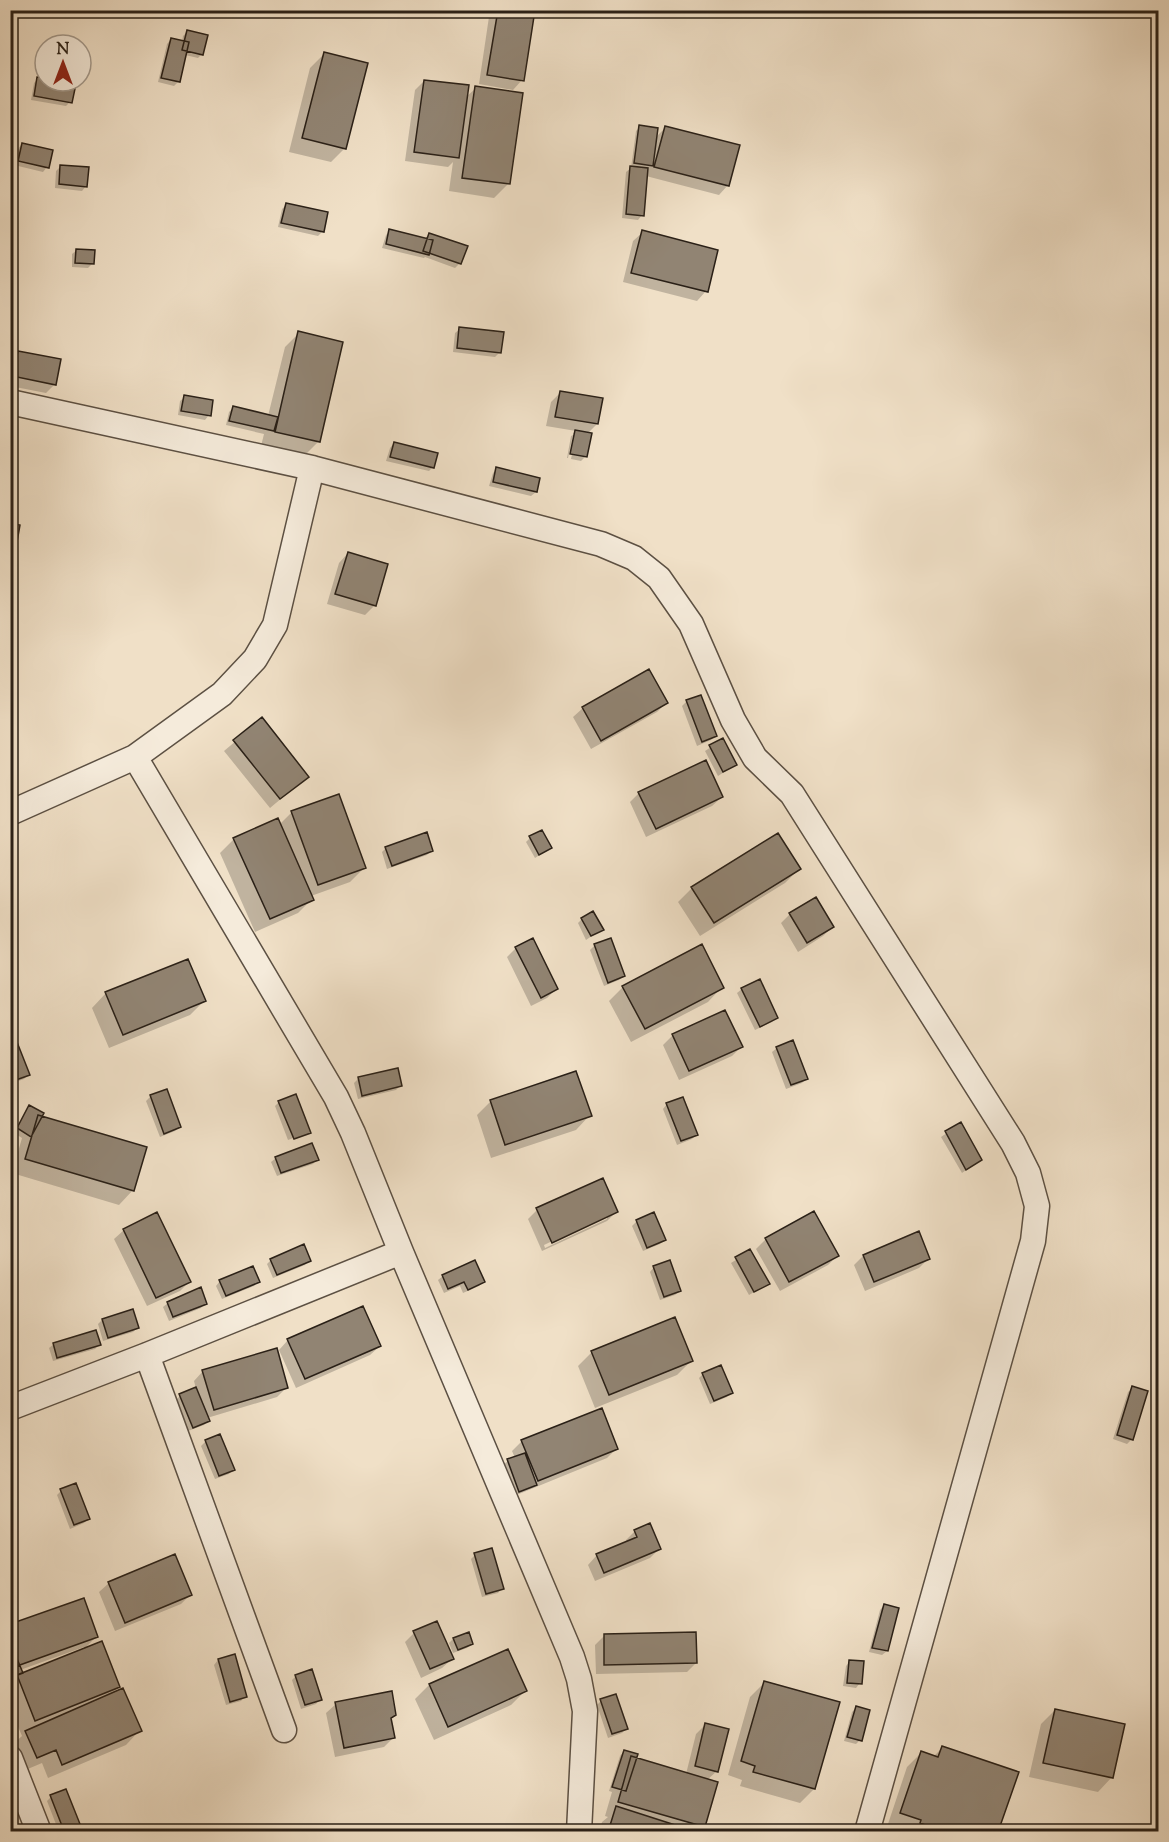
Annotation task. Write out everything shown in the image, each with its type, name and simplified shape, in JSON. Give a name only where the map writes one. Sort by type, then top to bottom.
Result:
[{"type":"street","points":[[10,402],[312,468],[601,544],[634,558],[659,578],[691,624],[733,720],[755,758],[792,794],[1013,1143],[1028,1173],[1037,1206],[1033,1240],[867,1832]]},
{"type":"street","points":[[10,813],[135,757],[222,694],[255,658],[275,625],[312,468]]},
{"type":"street","points":[[135,757],[336,1097],[572,1657],[585,1711],[579,1832]]},
{"type":"street","points":[[10,1408],[401,1252]]},
{"type":"street","points":[[147,1355],[284,1730]]},
{"type":"street","points":[[10,1758],[39,1832]]},
{"type":"building","points":[[498,10],[535,10],[524,81],[487,75]]},
{"type":"building","points":[[187,30],[208,35],[203,55],[182,50]]},
{"type":"building","points":[[171,38],[189,42],[180,82],[161,78]]},
{"type":"building","points":[[324,52],[368,63],[346,149],[302,138]]},
{"type":"building","points":[[424,80],[469,85],[459,158],[414,152]]},
{"type":"building","points":[[475,86],[523,93],[510,184],[462,178]]},
{"type":"building","points":[[34,93],[74,93],[72,103],[34,96]]},
{"type":"building","points":[[639,125],[658,128],[653,166],[634,163]]},
{"type":"building","points":[[665,126],[740,145],[729,186],[654,167]]},
{"type":"building","points":[[22,143],[53,150],[49,168],[18,161]]},
{"type":"building","points":[[60,165],[89,167],[87,187],[59,184]]},
{"type":"building","points":[[630,166],[648,168],[644,216],[626,214]]},
{"type":"building","points":[[286,203],[328,212],[324,232],[281,223]]},
{"type":"building","points":[[389,229],[433,240],[429,255],[386,244]]},
{"type":"building","points":[[642,230],[718,250],[708,292],[631,273]]},
{"type":"building","points":[[429,233],[468,246],[461,264],[423,251]]},
{"type":"building","points":[[76,249],[95,250],[94,264],[75,263]]},
{"type":"building","points":[[459,327],[504,332],[501,353],[457,348]]},
{"type":"building","points":[[298,331],[343,342],[320,442],[275,432]]},
{"type":"building","points":[[18,351],[61,359],[56,385],[12,376]]},
{"type":"building","points":[[560,391],[603,398],[598,424],[555,417]]},
{"type":"building","points":[[184,395],[213,400],[211,416],[181,411]]},
{"type":"building","points":[[233,406],[278,417],[274,431],[229,421]]},
{"type":"building","points":[[575,430],[592,433],[587,457],[570,454]]},
{"type":"building","points":[[394,442],[438,453],[434,468],[390,457]]},
{"type":"building","points":[[496,467],[540,478],[537,492],[493,482]]},
{"type":"building","points":[[10,523],[20,525],[17,542],[10,541]]},
{"type":"building","points":[[348,552],[388,564],[376,606],[335,594]]},
{"type":"building","points":[[649,669],[668,703],[601,741],[582,707]]},
{"type":"building","points":[[701,695],[717,736],[702,742],[686,700]]},
{"type":"building","points":[[262,717],[309,777],[280,799],[233,740]]},
{"type":"building","points":[[723,738],[737,765],[723,772],[709,745]]},
{"type":"building","points":[[706,760],[723,797],[656,829],[638,792]]},
{"type":"building","points":[[339,794],[366,868],[318,885],[291,811]]},
{"type":"building","points":[[278,818],[314,900],[270,919],[233,838]]},
{"type":"building","points":[[542,830],[552,848],[539,855],[529,836]]},
{"type":"building","points":[[427,832],[433,851],[392,866],[385,847]]},
{"type":"building","points":[[778,833],[801,869],[714,923],[691,887]]},
{"type":"building","points":[[816,897],[834,927],[807,943],[789,913]]},
{"type":"building","points":[[593,911],[604,930],[591,936],[581,918]]},
{"type":"building","points":[[533,938],[558,989],[541,998],[515,947]]},
{"type":"building","points":[[611,938],[625,976],[608,983],[594,944]]},
{"type":"building","points":[[702,944],[724,988],[645,1029],[622,986]]},
{"type":"building","points":[[188,959],[206,1001],[123,1035],[105,992]]},
{"type":"building","points":[[760,979],[778,1018],[760,1027],[741,988]]},
{"type":"building","points":[[725,1010],[743,1047],[689,1071],[672,1034]]},
{"type":"building","points":[[15,1037],[30,1075],[13,1081],[10,1075],[10,1038]]},
{"type":"building","points":[[793,1040],[808,1079],[791,1085],[776,1047]]},
{"type":"building","points":[[398,1068],[402,1086],[362,1096],[358,1077]]},
{"type":"building","points":[[576,1071],[592,1116],[505,1145],[490,1100]]},
{"type":"building","points":[[167,1089],[181,1127],[164,1134],[150,1095]]},
{"type":"building","points":[[296,1094],[311,1133],[294,1139],[278,1101]]},
{"type":"building","points":[[683,1097],[698,1135],[681,1141],[666,1103]]},
{"type":"building","points":[[29,1105],[44,1113],[31,1137],[17,1128]]},
{"type":"building","points":[[38,1115],[147,1147],[134,1191],[25,1159]]},
{"type":"building","points":[[961,1122],[982,1160],[966,1170],[945,1131]]},
{"type":"building","points":[[312,1143],[319,1160],[281,1173],[275,1157]]},
{"type":"building","points":[[603,1178],[618,1212],[552,1243],[536,1208]]},
{"type":"building","points":[[814,1211],[839,1256],[789,1282],[765,1238]]},
{"type":"building","points":[[157,1212],[191,1282],[156,1298],[123,1229]]},
{"type":"building","points":[[654,1212],[666,1240],[647,1248],[636,1220]]},
{"type":"building","points":[[919,1231],[930,1259],[874,1282],[863,1255]]},
{"type":"building","points":[[304,1244],[311,1261],[277,1275],[270,1259]]},
{"type":"building","points":[[750,1249],[770,1284],[754,1292],[735,1257]]},
{"type":"building","points":[[475,1260],[485,1282],[468,1290],[464,1282],[448,1289],[442,1275]]},
{"type":"building","points":[[670,1260],[681,1291],[664,1297],[653,1266]]},
{"type":"building","points":[[253,1266],[260,1282],[226,1296],[219,1280]]},
{"type":"building","points":[[201,1287],[207,1304],[173,1317],[167,1302]]},
{"type":"building","points":[[363,1306],[381,1346],[305,1379],[287,1339]]},
{"type":"building","points":[[133,1309],[139,1328],[108,1338],[102,1319]]},
{"type":"building","points":[[675,1317],[693,1361],[609,1395],[591,1351]]},
{"type":"building","points":[[96,1330],[101,1345],[57,1358],[53,1343]]},
{"type":"building","points":[[277,1348],[288,1388],[214,1410],[202,1370]]},
{"type":"building","points":[[721,1365],[733,1393],[714,1401],[702,1373]]},
{"type":"building","points":[[1132,1386],[1148,1391],[1133,1440],[1117,1435]]},
{"type":"building","points":[[196,1387],[210,1421],[193,1428],[179,1394]]},
{"type":"building","points":[[602,1408],[618,1449],[538,1481],[521,1440]]},
{"type":"building","points":[[220,1434],[235,1470],[219,1476],[205,1440]]},
{"type":"building","points":[[525,1453],[537,1485],[519,1492],[507,1459]]},
{"type":"building","points":[[76,1483],[90,1519],[74,1525],[60,1489]]},
{"type":"building","points":[[650,1523],[661,1549],[604,1573],[596,1554],[637,1537],[634,1530]]},
{"type":"building","points":[[492,1548],[504,1589],[486,1594],[474,1553]]},
{"type":"building","points":[[175,1554],[192,1595],[125,1623],[108,1582]]},
{"type":"building","points":[[84,1598],[98,1637],[17,1666],[10,1649],[10,1624]]},
{"type":"building","points":[[884,1604],[899,1608],[888,1651],[872,1648]]},
{"type":"building","points":[[437,1621],[454,1659],[430,1669],[413,1631]]},
{"type":"building","points":[[469,1632],[473,1644],[458,1650],[453,1638]]},
{"type":"building","points":[[696,1632],[697,1663],[604,1665],[604,1634]]},
{"type":"building","points":[[102,1641],[120,1687],[35,1721],[17,1675]]},
{"type":"building","points":[[10,1642],[23,1673],[10,1678]]},
{"type":"building","points":[[508,1649],[527,1691],[448,1727],[429,1684]]},
{"type":"building","points":[[235,1654],[247,1697],[230,1702],[218,1659]]},
{"type":"building","points":[[849,1660],[864,1661],[862,1684],[847,1683]]},
{"type":"building","points":[[312,1669],[322,1700],[305,1705],[295,1675]]},
{"type":"building","points":[[764,1681],[840,1702],[815,1789],[753,1772],[755,1766],[741,1761]]},
{"type":"building","points":[[123,1688],[142,1731],[62,1765],[56,1750],[37,1758],[25,1731]]},
{"type":"building","points":[[392,1691],[396,1715],[391,1718],[395,1738],[344,1748],[335,1702]]},
{"type":"building","points":[[616,1694],[628,1729],[612,1734],[600,1699]]},
{"type":"building","points":[[856,1706],[870,1710],[862,1741],[847,1737]]},
{"type":"building","points":[[1055,1709],[1125,1724],[1113,1778],[1043,1763]]},
{"type":"building","points":[[705,1723],[729,1729],[718,1772],[695,1766]]},
{"type":"building","points":[[942,1746],[1019,1772],[998,1832],[944,1832],[920,1823],[921,1820],[900,1813],[921,1751],[938,1757]]},
{"type":"building","points":[[624,1750],[638,1754],[626,1791],[612,1787]]},
{"type":"building","points":[[631,1756],[718,1782],[705,1827],[618,1802]]},
{"type":"building","points":[[66,1789],[80,1824],[64,1831],[50,1795]]},
{"type":"building","points":[[616,1806],[697,1832],[608,1832]]}]
